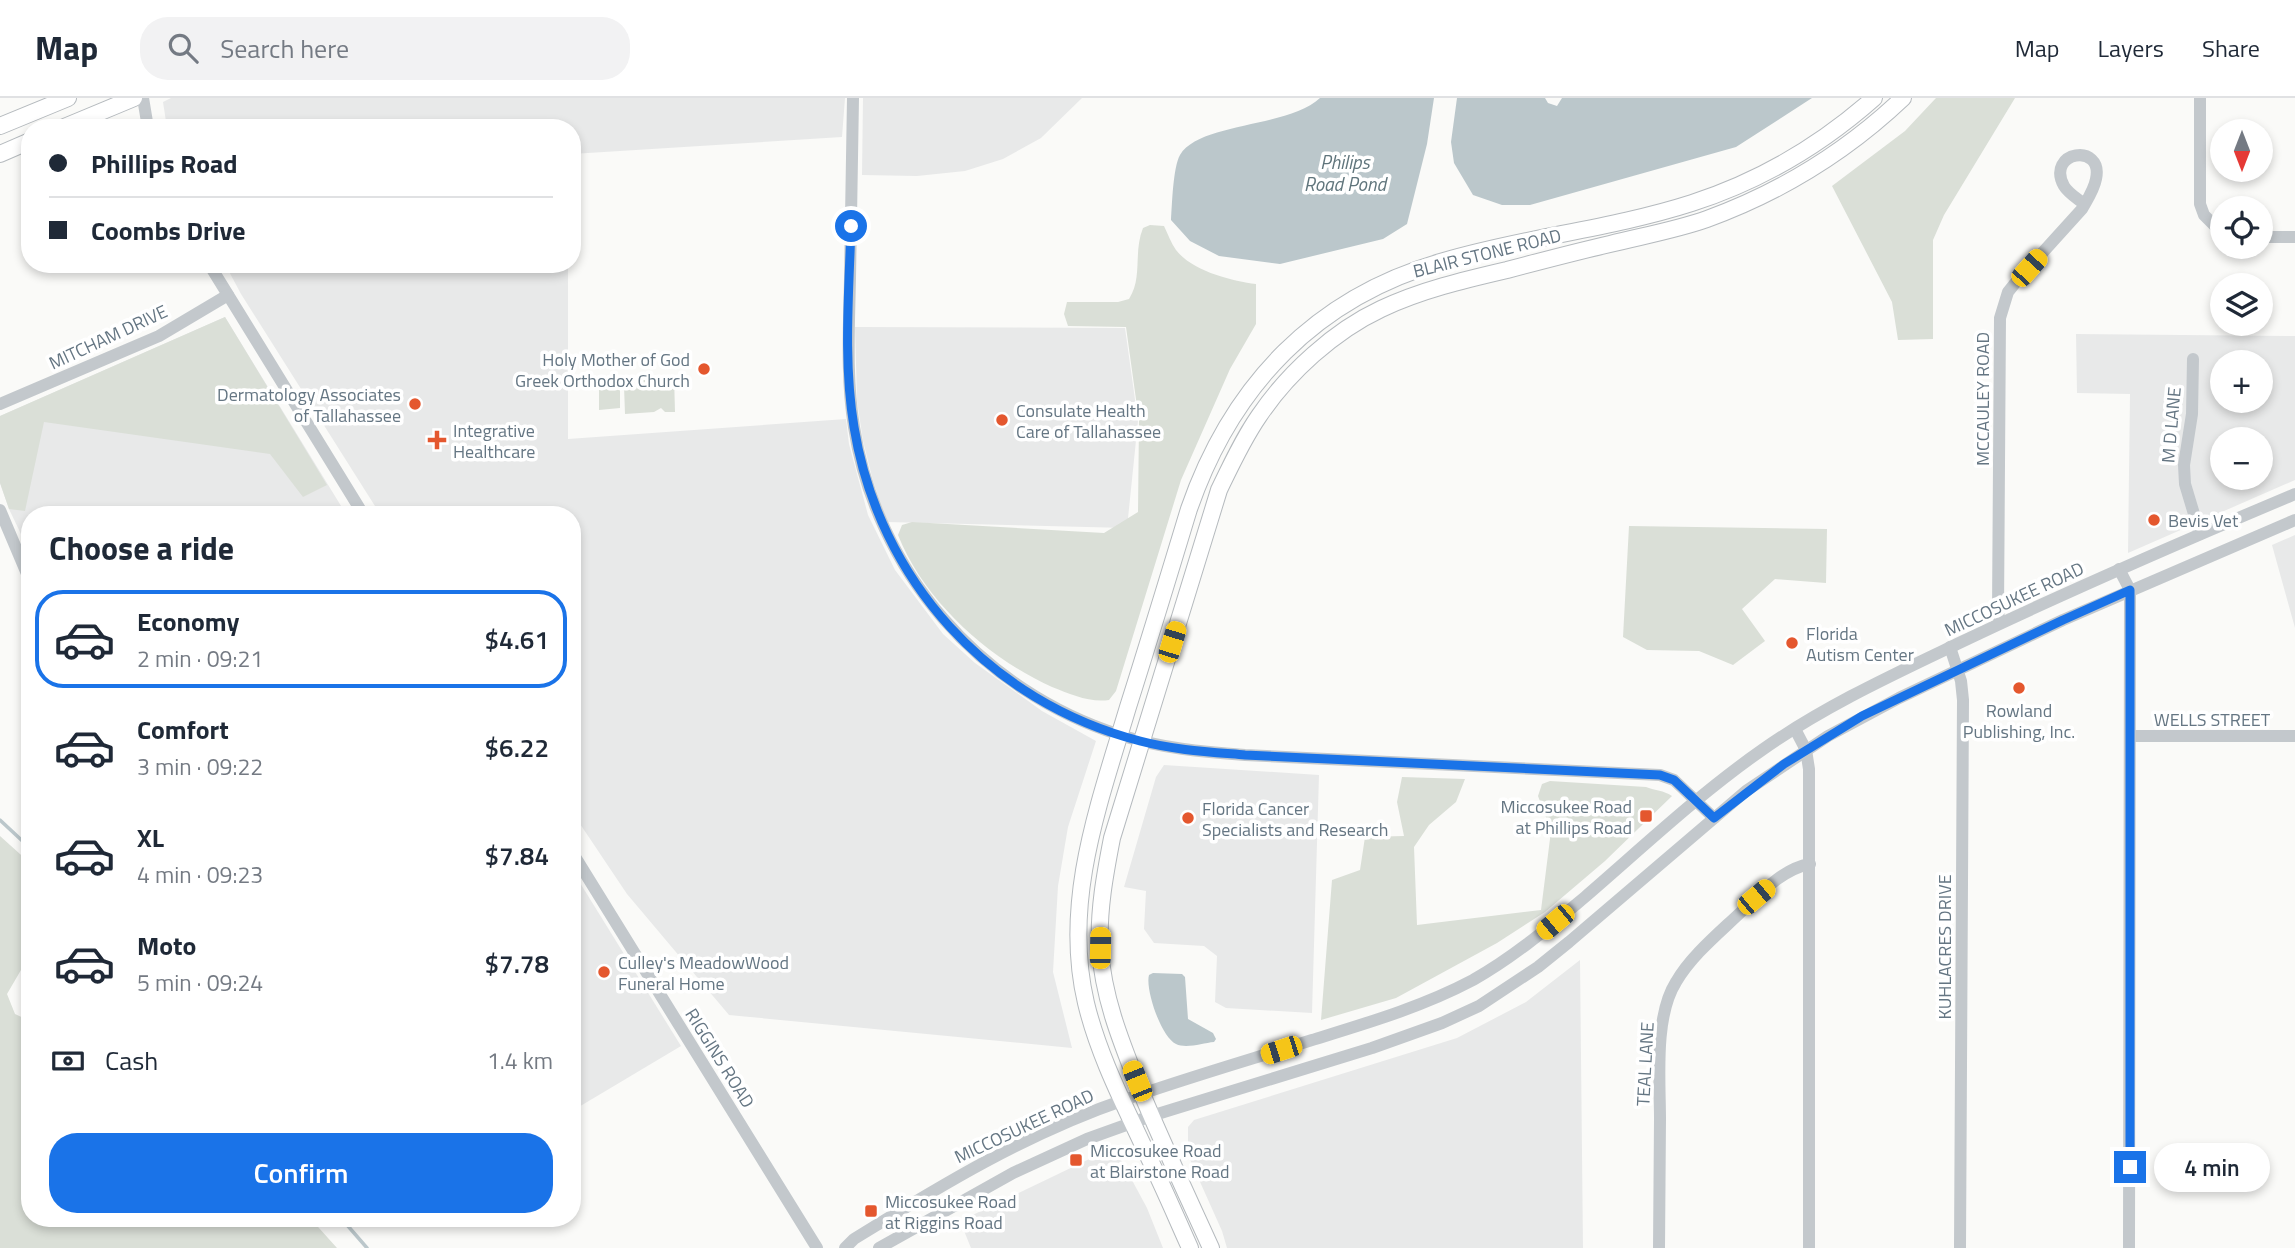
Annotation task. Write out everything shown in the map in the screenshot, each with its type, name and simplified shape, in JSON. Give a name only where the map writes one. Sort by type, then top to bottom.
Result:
[{"type":"main road","points":[[0,126],[68,98]]},
{"type":"main road","points":[[84,119],[134,98]]},
{"type":"main road","name":"BLAIR STONE ROAD","points":[[1189,1248],[1121,1100],[1097,1040],[1086,1003],[1078,937],[1082,876],[1089,837],[1201,476],[1218,439],[1239,405],[1264,373],[1296,341],[1328,315],[1366,291],[1432,265],[1628,220],[1729,190],[1767,173],[1818,143],[1874,98]]},
{"type":"main road","name":"BLAIR STONE ROAD","points":[[1210,1248],[1151,1116],[1111,1012],[1100,948],[1104,877],[1112,838],[1219,490],[1238,449],[1259,415],[1284,384],[1313,356],[1345,331],[1379,310],[1454,282],[1704,220],[1762,197],[1802,176],[1852,142],[1903,98]]},
{"type":"main road","points":[[0,154],[21,145]]},
{"type":"street","points":[[143,98],[146,119]]},
{"type":"street","points":[[853,98],[848,344],[853,426],[861,462],[883,528],[911,578],[936,611],[985,661],[1031,695],[1063,712],[1141,741],[1200,752],[1660,775],[1674,780],[1714,818]]},
{"type":"street","points":[[2200,98],[2200,204],[2210,221]]},
{"type":"street","name":"MCCAULEY ROAD","points":[[2000,623],[2000,318],[2008,292],[2084,204]]},
{"type":"street","points":[[2273,237],[2295,237]]},
{"type":"street","points":[[215,273],[358,506]]},
{"type":"street","name":"MITCHAM DRIVE","points":[[0,404],[159,336],[228,295]]},
{"type":"street","name":"M D LANE","points":[[2193,359],[2192,414],[2184,466],[2185,484],[2200,534]]},
{"type":"street","name":"MICCOSUKEE ROAD","points":[[845,1248],[854,1239],[900,1211],[993,1157],[1048,1130],[1121,1100],[1404,1011],[1474,979],[1508,959],[1540,935],[1716,783],[1765,747],[1829,708],[2000,623],[2295,494]]},
{"type":"street","points":[[0,510],[21,560]]},
{"type":"street","points":[[879,1248],[1013,1173],[1087,1139],[1151,1116],[1412,1034],[1479,1006],[1538,967],[1746,791],[1862,716],[2130,590],[2295,520]]},
{"type":"street","points":[[2119,569],[2130,590],[2129,1248]]},
{"type":"street","name":"KUHLACRES DRIVE","points":[[1950,647],[1958,670],[1963,700],[1961,1248]]},
{"type":"street","points":[[1795,729],[1806,750],[1809,769],[1810,1248]]},
{"type":"street","name":"WELLS STREET","points":[[2130,736],[2295,736]]},
{"type":"street","name":"TEAL LANE","points":[[1659,1248],[1660,1066],[1662,1033],[1674,984],[1694,958],[1747,906],[1786,872],[1810,863]]},
{"type":"street","name":"RIGGINS ROAD","points":[[581,867],[817,1248]]},
{"type":"street","points":[[1404,1011],[1412,1034]]},
{"type":"shaded area","points":[[171,98],[845,98],[842,137],[581,153],[581,119],[166,119],[163,102]]},
{"type":"shaded area","points":[[863,98],[1082,98],[1041,138],[1003,159],[965,171],[917,176],[862,175]]},
{"type":"shaded area","points":[[1936,98],[2015,98],[1944,215],[1933,240],[1933,339],[1898,340],[1892,302],[1832,186],[1905,131]]},
{"type":"shaded area","points":[[1150,225],[1164,226],[1176,250],[1192,264],[1224,277],[1256,284],[1256,324],[1230,369],[1181,480],[1116,691],[1109,700],[1095,700],[1052,687],[1005,661],[982,644],[961,625],[924,583],[898,535],[902,525],[912,522],[1104,533],[1138,512],[1139,421],[1126,327],[1068,326],[1064,314],[1067,302],[1118,302],[1129,299],[1136,282],[1140,237],[1143,228]]},
{"type":"shaded area","points":[[230,273],[568,273],[568,439],[846,419],[849,444],[868,515],[895,570],[943,634],[975,663],[1042,711],[1096,741],[1068,827],[1058,886],[1053,972],[1072,1048],[729,1015],[627,894],[581,825],[581,506],[375,506]]},
{"type":"shaded area","points":[[225,317],[341,506],[21,506],[21,534],[0,483],[0,416]]},
{"type":"shaded area","points":[[225,317],[327,485],[303,497],[270,454],[44,422],[26,506],[21,506],[21,510],[9,509],[0,483],[0,416]]},
{"type":"shaded area","points":[[855,327],[1125,328],[1138,421],[1127,528],[887,522],[863,441],[857,401]]},
{"type":"shaded area","points":[[2076,334],[2295,336],[2295,480],[2273,490],[2273,427],[2210,427],[2210,490],[2272,490],[2128,553],[2130,394],[2077,393]]},
{"type":"shaded area","points":[[674,376],[675,412],[665,412],[661,408],[654,412],[625,414],[624,386],[642,385],[642,378]]},
{"type":"shaded area","points":[[620,382],[620,408],[599,410],[599,383]]},
{"type":"shaded area","points":[[1629,526],[1827,529],[1826,583],[1775,579],[1742,609],[1765,641],[1733,665],[1699,651],[1647,650],[1623,637]]},
{"type":"shaded area","points":[[2295,535],[2295,628],[2272,545]]},
{"type":"shaded area","points":[[1164,765],[1319,775],[1312,1013],[1226,1008],[1215,1002],[1217,956],[1204,946],[1154,943],[1144,929],[1146,891],[1124,887],[1156,777]]},
{"type":"shaded area","points":[[1402,777],[1465,779],[1456,802],[1429,825],[1414,847],[1417,925],[1541,910],[1551,831],[1538,796],[1542,784],[1550,781],[1646,787],[1672,796],[1605,861],[1545,912],[1497,943],[1396,998],[1321,1020],[1332,880],[1360,870],[1365,837],[1404,836],[1397,802]]},
{"type":"shaded area","points":[[0,836],[21,855],[21,970],[7,994],[15,1014],[21,1017],[21,1227],[318,1227],[337,1248],[0,1248]]},
{"type":"shaded area","name":"Culley's MeadowWood Funeral Home","points":[[581,885],[681,1046],[581,1106]]},
{"type":"shaded area","points":[[1580,960],[1583,1248],[1227,1248],[1188,1155],[1188,1127],[1194,1120],[1457,1038],[1526,1002]]},
{"type":"shaded area","points":[[1104,1152],[1119,1156],[1147,1208],[1163,1248],[971,1248],[960,1221]]},
{"type":"water","name":"Philips Road Pond","points":[[1320,98],[1434,98],[1427,144],[1407,224],[1383,239],[1280,264],[1219,256],[1190,241],[1171,220],[1178,161],[1190,144],[1225,130],[1287,115],[1306,108]]},
{"type":"water","points":[[1457,98],[1545,98],[1548,103],[1557,106],[1562,98],[1812,98],[1736,147],[1530,205],[1502,205],[1473,195],[1454,163],[1451,142]]},
{"type":"water","points":[[1182,974],[1185,977],[1188,1019],[1213,1033],[1216,1039],[1214,1042],[1185,1046],[1170,1040],[1160,1023],[1149,991],[1149,975]]},
{"type":"waterway","points":[[0,820],[21,840]]},
{"type":"waterway","points":[[349,1227],[367,1248]]},
{"type":"place","name":"Holy Mother of God Greek Orthodox Church","points":[[704,369]]},
{"type":"place","name":"Dermatology Associates of Tallahassee","points":[[415,404]]},
{"type":"place","name":"Consulate Health Care of Tallahassee","points":[[1002,420]]},
{"type":"place","name":"Integrative Healthcare","points":[[437,440]]},
{"type":"place","name":"Bevis Vet","points":[[2154,520]]},
{"type":"place","name":"Florida Autism Center","points":[[1792,643]]},
{"type":"place","name":"Rowland Publishing, Inc.","points":[[2019,688]]},
{"type":"place","name":"Miccosukee Road at Phillips Road","points":[[1646,816]]},
{"type":"place","name":"Florida Cancer Specialists and Research","points":[[1188,818]]},
{"type":"place","name":"Culley's MeadowWood Funeral Home","points":[[604,972]]},
{"type":"place","name":"Miccosukee Road at Blairstone Road","points":[[1076,1160]]},
{"type":"place","name":"Miccosukee Road at Riggins Road","points":[[871,1211]]},
{"type":"route","points":[[851,226],[848,344],[853,426],[870,493],[895,551],[936,611],[965,643],[1009,680],[1031,695],[1088,724],[1141,741],[1200,752],[1245,755],[1660,775],[1674,780],[1714,818],[1784,764],[1862,716],[2130,590],[2130,1167]]}]
